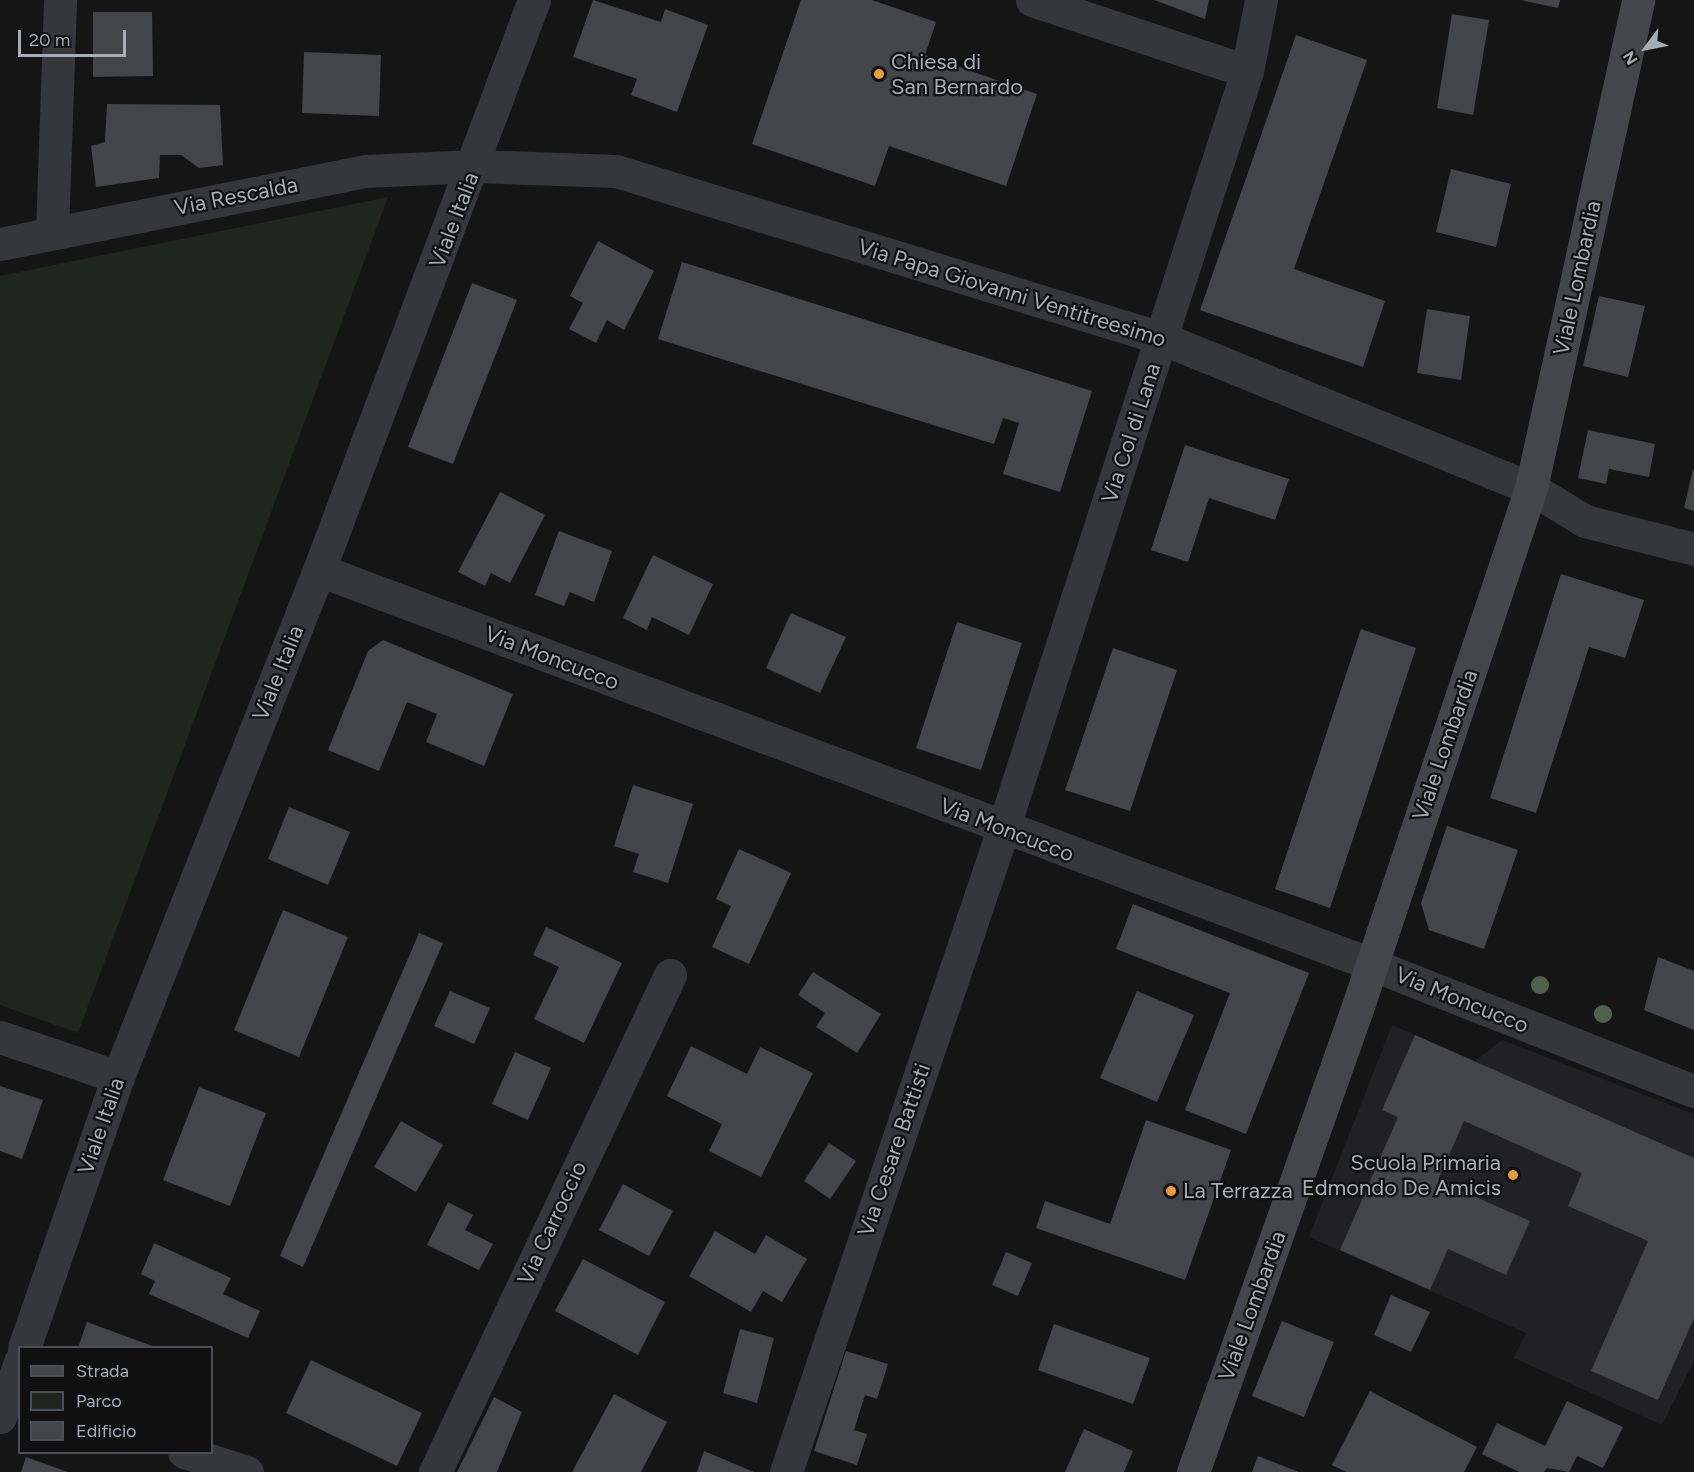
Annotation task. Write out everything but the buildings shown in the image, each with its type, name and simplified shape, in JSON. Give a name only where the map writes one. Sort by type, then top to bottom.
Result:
[{"type":"street","points":[[52,232],[60,0]]},
{"type":"street","name":"Viale Italia","points":[[24,1346],[118,1077],[319,570],[475,166],[534,0]]},
{"type":"street","points":[[1032,0],[1247,71]]},
{"type":"street","name":"Via Col di Lana","points":[[1003,829],[1247,71],[1261,0]]},
{"type":"street","name":"Viale Lombardia","points":[[1192,1472],[1371,964],[1531,488],[1638,0]]},
{"type":"street","name":"Via Rescalda","points":[[0,244],[366,171],[475,166]]},
{"type":"street","name":"Via Papa Giovanni Ventitreesimo","points":[[475,166],[616,171],[1161,338],[1531,488],[1585,520],[1694,549]]},
{"type":"street","name":"Via Moncucco","points":[[319,570],[1003,829],[1371,964],[1694,1090]]},
{"type":"street","name":"Via Cesare Battisti","points":[[786,1472],[1003,829]]},
{"type":"street","name":"Via Carroccio","points":[[435,1472],[670,975]]},
{"type":"street","points":[[0,1038],[118,1077]]},
{"type":"street","points":[[7,1403],[18,1368]]},
{"type":"street","points":[[190,1454],[247,1472]]},
{"type":"shaded area","name":"Scuola Primaria Edmondo De Amicis","points":[[1392,1025],[1475,1061],[1502,1040],[1694,1114],[1694,1361],[1662,1425],[1514,1358],[1526,1333],[1309,1237]]},
{"type":"green space","points":[[388,197],[78,1033],[0,1005],[0,276]]},
{"type":"place","name":"Chiesa di San Bernardo","points":[[879,74]]},
{"type":"place","name":"Scuola Primaria Edmondo De Amicis","points":[[1513,1175]]},
{"type":"place","name":"La Terrazza","points":[[1171,1191]]}]
